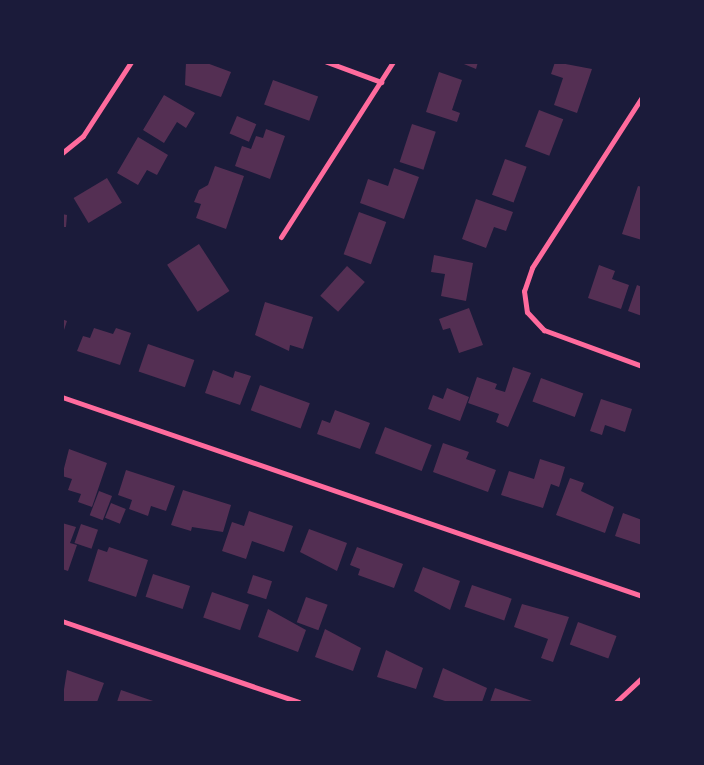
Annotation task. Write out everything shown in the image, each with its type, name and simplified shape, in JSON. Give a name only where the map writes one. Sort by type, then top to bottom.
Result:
[{"type":"street","points":[[62,152],[83,136],[131,62]]},
{"type":"street","points":[[328,62],[380,82]]},
{"type":"street","points":[[281,238],[393,62]]},
{"type":"street","points":[[642,97],[532,268],[524,291],[528,312],[553,335],[642,366]]},
{"type":"street","points":[[62,397],[642,596]]},
{"type":"street","points":[[62,622],[298,702]]},
{"type":"street","points":[[616,702],[642,678]]},
{"type":"building","points":[[186,62],[204,62],[231,72],[221,97],[185,85]]},
{"type":"building","points":[[459,62],[478,62],[476,69]]},
{"type":"building","points":[[555,62],[592,69],[577,113],[554,105],[563,78],[551,74]]},
{"type":"building","points":[[439,72],[462,80],[452,110],[460,113],[457,122],[426,112]]},
{"type":"building","points":[[273,80],[318,96],[309,121],[264,104]]},
{"type":"building","points":[[164,95],[195,113],[186,128],[177,122],[164,143],[143,130]]},
{"type":"building","points":[[539,110],[563,119],[549,156],[525,146]]},
{"type":"building","points":[[237,116],[256,124],[249,142],[230,133]]},
{"type":"building","points":[[412,124],[436,132],[423,170],[400,162]]},
{"type":"building","points":[[266,129],[285,136],[270,179],[235,166],[242,146],[251,149],[256,136],[263,138]]},
{"type":"building","points":[[138,137],[168,155],[157,175],[147,170],[138,185],[117,173]]},
{"type":"building","points":[[505,159],[527,167],[514,203],[492,195]]},
{"type":"building","points":[[215,166],[244,176],[226,229],[196,218],[201,204],[194,202],[199,190],[208,185]]},
{"type":"building","points":[[394,168],[419,177],[404,219],[360,203],[368,179],[388,186]]},
{"type":"building","points":[[107,178],[122,203],[89,223],[74,198]]},
{"type":"building","points":[[638,186],[642,187],[642,240],[622,234]]},
{"type":"building","points":[[476,199],[513,212],[506,231],[494,227],[486,248],[462,239]]},
{"type":"building","points":[[359,212],[386,222],[371,264],[344,254]]},
{"type":"building","points":[[62,214],[67,215],[66,227],[62,227]]},
{"type":"building","points":[[199,244],[229,291],[198,312],[167,265]]},
{"type":"building","points":[[434,255],[473,263],[466,301],[441,296],[445,274],[431,272]]},
{"type":"building","points":[[599,265],[615,271],[612,279],[629,285],[621,309],[588,298]]},
{"type":"building","points":[[347,266],[365,282],[338,312],[320,296]]},
{"type":"building","points":[[637,285],[642,287],[642,316],[628,311]]},
{"type":"building","points":[[265,302],[313,317],[303,349],[290,345],[289,351],[255,335]]},
{"type":"building","points":[[469,308],[483,345],[459,353],[450,328],[443,330],[439,319]]},
{"type":"building","points":[[62,319],[67,321],[63,333],[62,333]]},
{"type":"building","points":[[94,328],[113,334],[116,328],[131,333],[120,365],[77,351],[83,336],[90,338]]},
{"type":"building","points":[[148,344],[194,360],[185,387],[139,371]]},
{"type":"building","points":[[513,367],[531,373],[508,427],[496,422],[499,414],[468,403],[477,377],[497,384],[495,389],[505,392]]},
{"type":"building","points":[[213,370],[233,378],[235,371],[251,376],[240,405],[205,393]]},
{"type":"building","points":[[541,378],[583,393],[575,417],[532,401]]},
{"type":"building","points":[[260,385],[310,403],[301,428],[251,410]]},
{"type":"building","points":[[447,388],[469,397],[460,421],[428,409],[433,395],[443,399]]},
{"type":"building","points":[[601,399],[632,409],[625,432],[605,425],[602,435],[590,431]]},
{"type":"building","points":[[335,410],[370,423],[360,449],[317,434],[322,420],[330,423]]},
{"type":"building","points":[[385,427],[432,445],[422,471],[375,453]]},
{"type":"building","points":[[443,443],[469,452],[466,459],[496,470],[488,492],[433,472]]},
{"type":"building","points":[[69,449],[107,463],[92,507],[78,502],[81,494],[68,490],[72,479],[62,476]]},
{"type":"building","points":[[540,459],[565,467],[559,487],[551,484],[543,508],[501,495],[509,471],[534,479]]},
{"type":"building","points":[[126,470],[175,486],[166,511],[151,506],[148,516],[129,509],[132,500],[118,495]]},
{"type":"building","points":[[570,478],[584,483],[581,491],[614,507],[605,533],[556,515]]},
{"type":"building","points":[[183,490],[231,505],[223,532],[192,527],[191,531],[171,525]]},
{"type":"building","points":[[99,491],[112,496],[103,520],[90,515]]},
{"type":"building","points":[[111,503],[126,509],[120,524],[105,518]]},
{"type":"building","points":[[249,511],[293,526],[284,552],[252,541],[246,559],[222,551],[232,522],[244,526]]},
{"type":"building","points":[[623,513],[642,520],[642,545],[615,536]]},
{"type":"building","points":[[62,523],[76,527],[70,543],[77,545],[68,571],[62,569]]},
{"type":"building","points":[[81,524],[98,530],[92,549],[74,543]]},
{"type":"building","points":[[309,529],[347,543],[337,571],[300,552]]},
{"type":"building","points":[[109,547],[148,560],[136,597],[88,581],[98,549],[107,552]]},
{"type":"building","points":[[357,547],[403,564],[394,588],[358,575],[360,569],[350,565]]},
{"type":"building","points":[[423,567],[460,581],[450,610],[414,591]]},
{"type":"building","points":[[153,574],[190,586],[183,609],[146,597]]},
{"type":"building","points":[[253,575],[272,581],[266,599],[247,593]]},
{"type":"building","points":[[472,585],[512,599],[504,620],[465,607]]},
{"type":"building","points":[[212,592],[249,605],[240,630],[203,618]]},
{"type":"building","points":[[306,597],[328,605],[318,630],[297,622]]},
{"type":"building","points":[[522,604],[569,617],[553,662],[541,658],[548,639],[514,627]]},
{"type":"building","points":[[268,609],[306,630],[298,652],[258,637]]},
{"type":"building","points":[[578,622],[617,636],[608,659],[570,645]]},
{"type":"building","points":[[325,629],[361,648],[353,671],[315,657]]},
{"type":"building","points":[[386,650],[423,668],[416,689],[377,677]]},
{"type":"building","points":[[443,668],[487,688],[482,702],[448,702],[433,697]]},
{"type":"building","points":[[67,670],[104,683],[97,702],[62,702]]},
{"type":"building","points":[[495,688],[532,701],[532,702],[490,702]]},
{"type":"building","points":[[121,690],[156,702],[117,702]]}]
